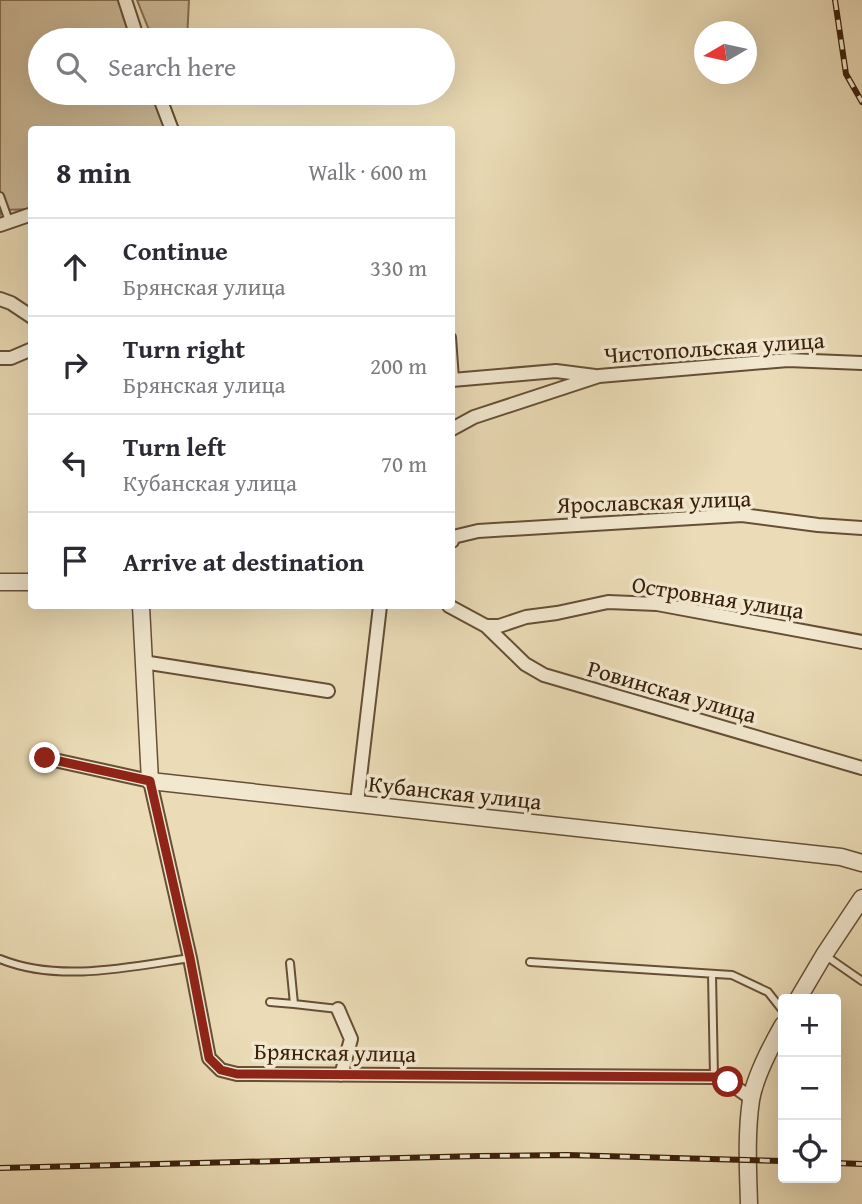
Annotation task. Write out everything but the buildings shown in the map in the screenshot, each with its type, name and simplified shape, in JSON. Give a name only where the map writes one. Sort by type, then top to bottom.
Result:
[{"type":"street","points":[[125,0],[134,28]]},
{"type":"street","points":[[163,105],[170,126]]},
{"type":"street","points":[[4,223],[28,215]]},
{"type":"street","points":[[0,299],[28,314]]},
{"type":"street","points":[[0,358],[11,358],[28,351]]},
{"type":"street","name":"Чистопольская улица","points":[[455,427],[474,417],[599,376],[788,360],[862,363]]},
{"type":"street","points":[[455,379],[556,371],[599,376]]},
{"type":"street","name":"Ярославская улица","points":[[455,537],[478,531],[742,515],[862,528]]},
{"type":"street","points":[[0,582],[28,582]]},
{"type":"street","name":"Островная улица","points":[[486,626],[499,626],[526,617],[557,614],[608,602],[645,603],[862,642]]},
{"type":"street","name":"Брянская улица","points":[[141,609],[150,781],[190,958],[209,1058],[221,1070],[237,1074],[714,1077],[728,1082],[751,1098]]},
{"type":"street","points":[[357,803],[380,609]]},
{"type":"street","points":[[455,609],[486,626]]},
{"type":"street","name":"Ровинская улица","points":[[486,626],[525,664],[544,675],[862,768]]},
{"type":"street","points":[[143,662],[328,691]]},
{"type":"street","name":"Кубанская улица","points":[[45,758],[150,781],[841,857],[862,863]]},
{"type":"street","points":[[801,994],[862,898]]},
{"type":"street","points":[[338,1009],[351,1040],[341,1075]]},
{"type":"street","points":[[749,1204],[747,1160],[751,1098],[778,1034]]},
{"type":"lane","points":[[0,196],[4,223]]},
{"type":"lane","points":[[824,955],[862,981]]},
{"type":"lane","points":[[0,959],[27,968],[77,971],[190,958]]},
{"type":"lane","points":[[530,962],[732,975],[768,992],[778,1005]]},
{"type":"lane","points":[[290,963],[294,1004]]},
{"type":"lane","points":[[712,974],[714,1077]]},
{"type":"lane","points":[[270,1002],[338,1009]]},
{"type":"shaded area","points":[[0,0],[123,0],[134,28],[28,28],[28,105],[162,105],[168,126],[28,126],[28,209],[5,210],[0,215]]},
{"type":"shaded area","points":[[137,0],[189,0],[188,28],[148,28]]},
{"type":"railway","points":[[835,0],[846,74],[862,102]]},
{"type":"railway","points":[[0,1168],[567,1155],[778,1161]]},
{"type":"railway","points":[[841,1163],[862,1164]]},
{"type":"route","points":[[45,758],[150,781],[190,958],[209,1058],[221,1070],[237,1074],[714,1077],[728,1082]]}]
